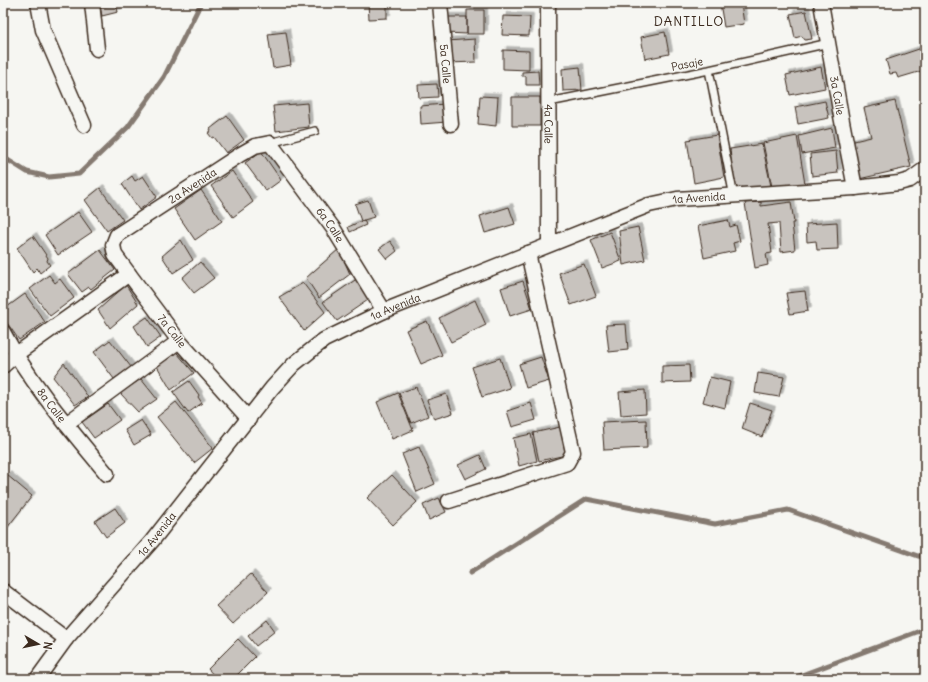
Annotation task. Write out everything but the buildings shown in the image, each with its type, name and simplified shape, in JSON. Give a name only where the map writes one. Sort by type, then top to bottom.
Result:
[{"type":"street","points":[[38,3],[43,30],[84,125]]},
{"type":"street","points":[[92,3],[97,49]]},
{"type":"street","name":"5a Calle","points":[[440,3],[451,124]]},
{"type":"street","name":"4a Calle","points":[[548,3],[549,244]]},
{"type":"street","name":"3a Calle","points":[[821,3],[829,43],[840,116],[855,188]]},
{"type":"street","name":"2a Avenida","points":[[117,236],[240,154],[255,146],[270,143]]},
{"type":"street","name":"6a Calle","points":[[270,143],[333,228],[384,311]]},
{"type":"street","name":"1a Avenida","points":[[37,679],[66,639],[152,541],[272,388],[302,356],[324,340],[384,311],[649,205],[677,199],[734,197],[855,188],[899,183],[910,180],[925,170]]},
{"type":"street","name":"7a Calle","points":[[117,236],[113,245],[115,255],[179,341],[249,419]]},
{"type":"street","points":[[449,501],[567,463],[572,457],[573,452],[528,253]]},
{"type":"street","points":[[3,366],[15,355],[129,274]]},
{"type":"street","name":"8a Calle","points":[[3,332],[15,355],[66,424],[107,474]]},
{"type":"street","points":[[66,424],[179,341]]},
{"type":"street","points":[[3,591],[66,639]]},
{"type":"lane","name":"Pasaje","points":[[549,102],[709,70],[829,43]]},
{"type":"lane","points":[[709,70],[734,197]]},
{"type":"lane","points":[[270,143],[315,131]]},
{"type":"waterway","points":[[3,157],[27,172],[49,177],[79,174],[128,127],[164,77],[201,3]]},
{"type":"waterway","points":[[470,573],[586,499],[715,524],[788,510],[918,556],[925,557]]},
{"type":"waterway","points":[[796,679],[799,676],[925,629]]},
{"type":"district","name":"DANTILLO","points":[[689,21]]}]
